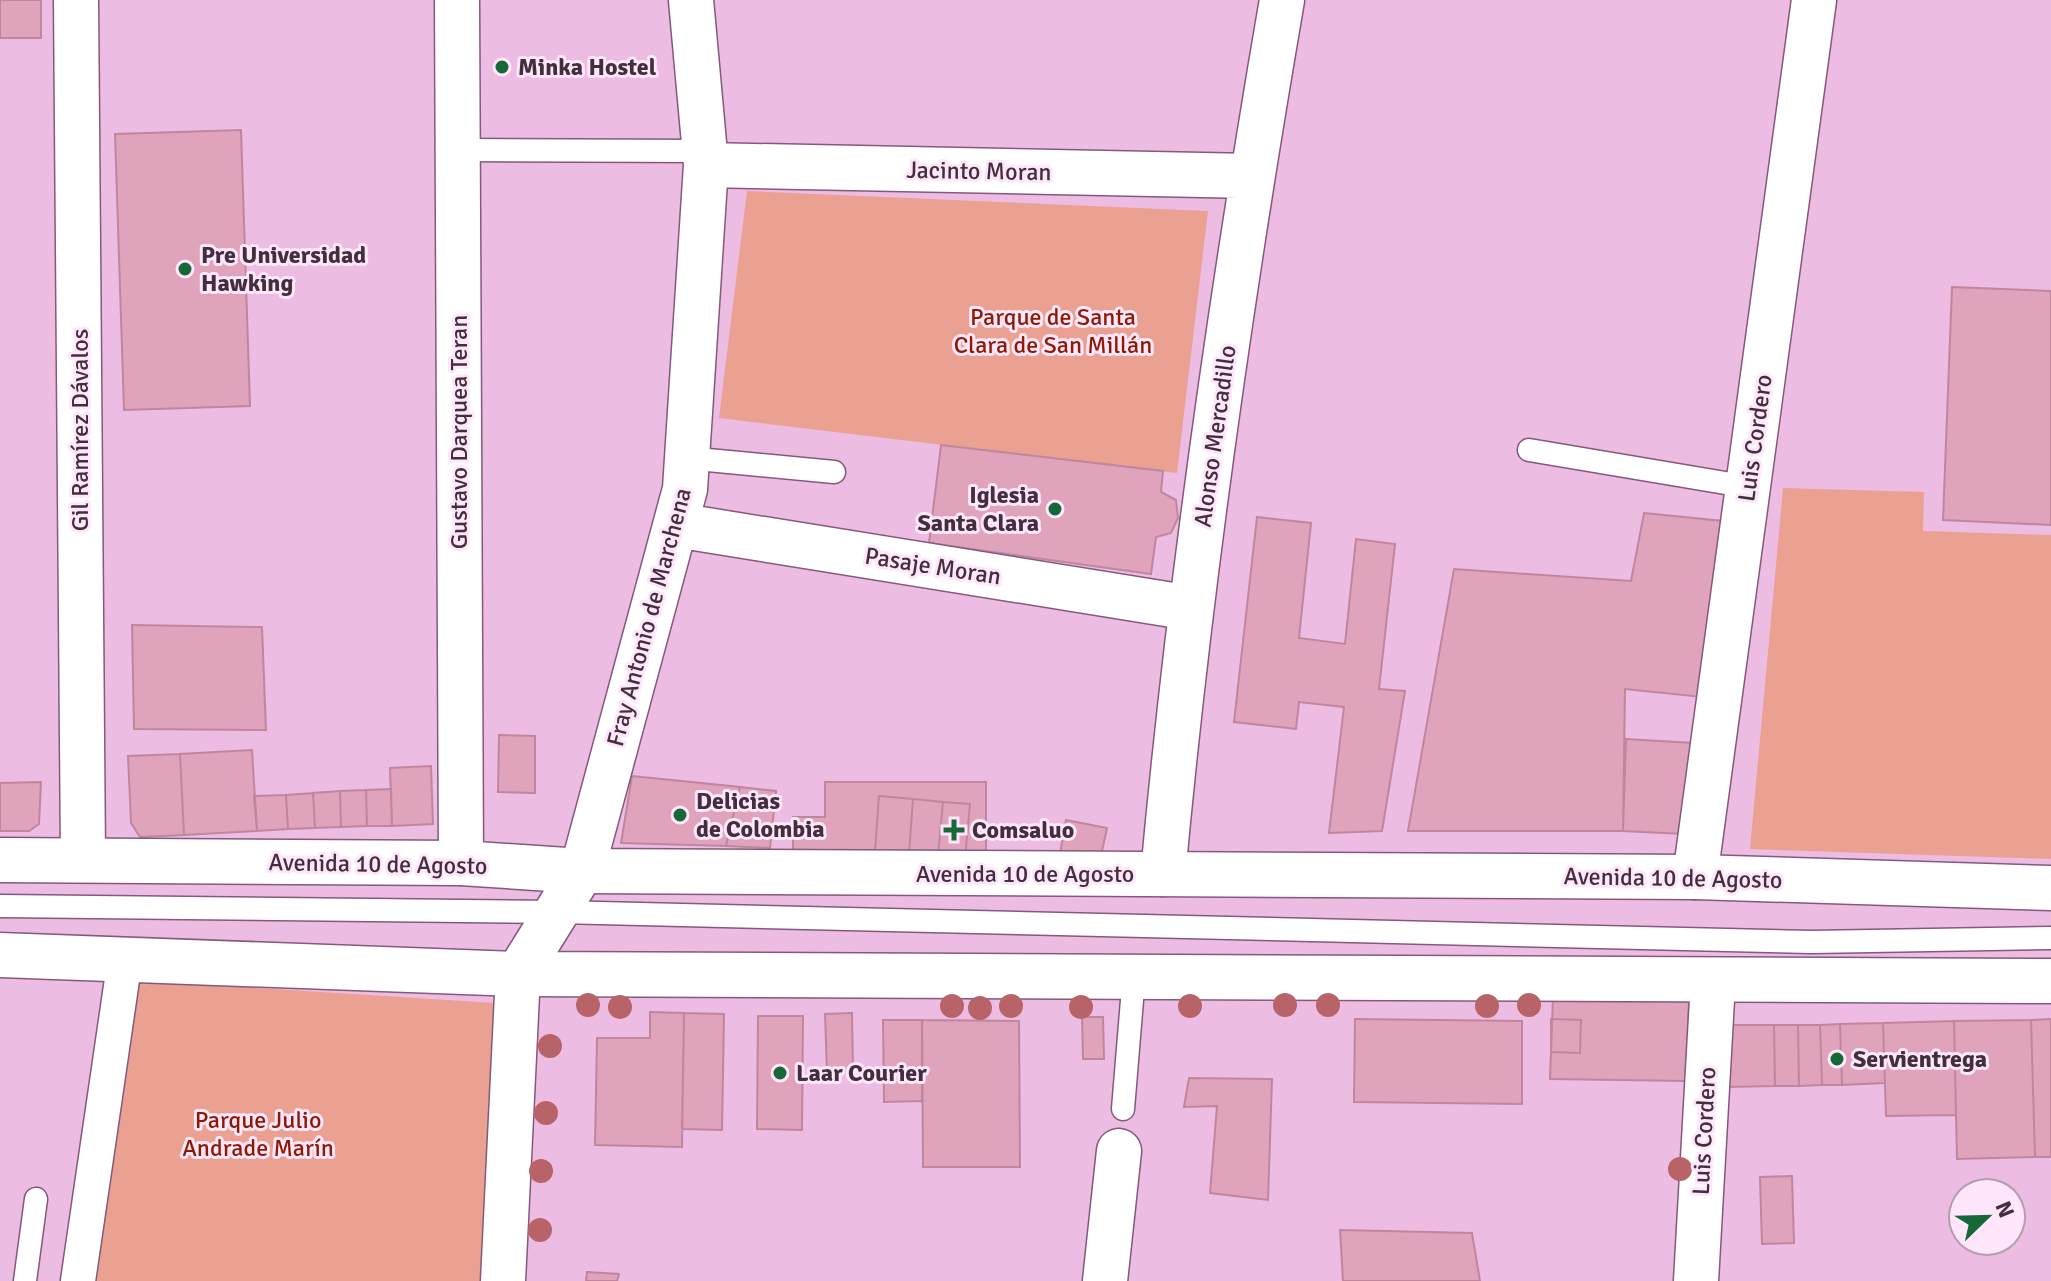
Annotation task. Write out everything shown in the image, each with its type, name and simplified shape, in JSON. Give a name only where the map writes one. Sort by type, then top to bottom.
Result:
[{"type":"street","name":"Gil Ramírez Dávalos","points":[[76,0],[83,860]]},
{"type":"street","name":"Gustavo Darquea Teran","points":[[457,0],[461,863]]},
{"type":"street","name":"Fray Antonio de Marchena","points":[[518,974],[582,871],[685,489],[705,158],[691,0]]},
{"type":"street","name":"Alonso Mercadillo","points":[[1163,874],[1191,608],[1252,176],[1282,0]]},
{"type":"street","name":"Luis Cordero","points":[[1695,877],[1749,487],[1757,327],[1814,0]]},
{"type":"street","name":"Jacinto Moran","points":[[705,158],[1252,176]]},
{"type":"street","name":"Pasaje Moran","points":[[676,525],[1191,608]]},
{"type":"street","name":"Avenida 10 de Agosto","points":[[0,860],[461,863],[582,871],[1695,877],[2051,888]]},
{"type":"street","points":[[0,955],[518,974],[1713,982],[2051,981]]},
{"type":"street","points":[[78,1281],[125,959]]},
{"type":"street","points":[[503,1281],[518,974]]},
{"type":"street","name":"Luis Cordero","points":[[1696,1281],[1713,982]]},
{"type":"street","points":[[1105,1281],[1121,1130]]},
{"type":"lane","points":[[457,150],[705,158]]},
{"type":"lane","points":[[1529,450],[1749,487]]},
{"type":"lane","points":[[687,458],[834,472]]},
{"type":"lane","points":[[0,906],[558,912],[1811,942],[2051,938]]},
{"type":"lane","points":[[1121,1130],[1134,976]]},
{"type":"lane","points":[[25,1281],[36,1199]]},
{"type":"green space","name":"Parque de Santa Clara de San Millán","points":[[747,191],[1208,211],[1177,473],[719,418]]},
{"type":"green space","points":[[1783,488],[1924,492],[1923,531],[2051,535],[2051,859],[1750,849]]},
{"type":"green space","name":"Parque Julio Andrade Marín","points":[[134,980],[495,1003],[480,1281],[79,1281]]},
{"type":"building","points":[[0,0],[41,0],[41,38],[0,38]]},
{"type":"building","points":[[241,130],[250,406],[124,410],[115,134]]},
{"type":"building","points":[[1952,287],[2051,291],[2051,525],[1943,520]]},
{"type":"building","name":"Iglesia Santa Clara","points":[[941,445],[1163,471],[1161,492],[1176,500],[1178,518],[1171,533],[1156,537],[1151,574],[929,543]]},
{"type":"building","points":[[1644,513],[1723,521],[1702,697],[1625,689],[1623,831],[1408,831],[1454,569],[1631,581]]},
{"type":"building","points":[[1257,517],[1311,523],[1299,638],[1345,644],[1356,539],[1395,544],[1379,689],[1405,691],[1382,831],[1329,833],[1344,707],[1299,702],[1296,729],[1234,722]]},
{"type":"building","points":[[132,625],[262,627],[266,730],[134,729]]},
{"type":"building","points":[[499,735],[535,736],[535,793],[498,792]]},
{"type":"building","points":[[1626,739],[1693,743],[1684,834],[1623,831]]},
{"type":"building","points":[[252,750],[257,831],[184,835],[180,754]]},
{"type":"building","points":[[180,754],[184,835],[140,837],[131,823],[128,756]]},
{"type":"building","points":[[431,766],[433,824],[392,826],[390,768]]},
{"type":"building","name":"Delicias de Colombia","points":[[632,776],[740,787],[726,846],[621,843]]},
{"type":"building","points":[[41,782],[39,824],[29,831],[0,831],[0,783]]},
{"type":"building","points":[[825,782],[986,782],[986,859],[793,859],[793,817],[825,817]]},
{"type":"building","points":[[740,787],[776,791],[770,848],[726,846]]},
{"type":"building","points":[[391,789],[392,826],[367,826],[366,790]]},
{"type":"building","points":[[366,790],[367,826],[341,827],[340,791]]},
{"type":"building","points":[[340,791],[341,827],[315,828],[313,793]]},
{"type":"building","points":[[313,793],[315,828],[288,829],[286,795]]},
{"type":"building","points":[[286,795],[288,829],[257,831],[254,796]]},
{"type":"building","points":[[879,796],[913,799],[909,854],[875,851]]},
{"type":"building","points":[[913,799],[943,802],[938,856],[909,854]]},
{"type":"building","name":"Comsaluo","points":[[943,802],[970,804],[965,858],[938,856]]},
{"type":"building","points":[[1066,820],[1107,828],[1102,851],[1093,859],[1060,853]]},
{"type":"building","points":[[1553,998],[1689,1000],[1686,1081],[1550,1079]]},
{"type":"building","points":[[650,1012],[684,1013],[682,1147],[595,1145],[597,1038],[650,1038]]},
{"type":"building","points":[[684,1013],[724,1014],[722,1130],[682,1129]]},
{"type":"building","points":[[852,1013],[853,1070],[827,1072],[825,1014]]},
{"type":"building","name":"Laar Courier","points":[[758,1016],[803,1016],[802,1130],[757,1129]]},
{"type":"building","points":[[1082,1017],[1103,1017],[1104,1059],[1083,1059]]},
{"type":"building","points":[[1355,1019],[1522,1021],[1522,1104],[1354,1102]]},
{"type":"building","points":[[1551,1019],[1581,1020],[1580,1053],[1551,1052]]},
{"type":"building","points":[[2051,1019],[2051,1157],[2035,1157],[2031,1020]]},
{"type":"building","points":[[883,1020],[922,1020],[922,1101],[884,1102]]},
{"type":"building","points":[[922,1020],[1019,1021],[1020,1167],[923,1167]]},
{"type":"building","points":[[2031,1020],[2035,1157],[1957,1159],[1954,1021]]},
{"type":"building","points":[[1954,1021],[1956,1115],[1886,1116],[1883,1023]]},
{"type":"building","points":[[1883,1023],[1885,1083],[1842,1085],[1840,1024]]},
{"type":"building","points":[[1840,1024],[1842,1085],[1822,1085],[1820,1025]]},
{"type":"building","points":[[1726,1025],[1774,1025],[1775,1086],[1727,1087]]},
{"type":"building","name":"Servientrega","points":[[1774,1025],[1798,1025],[1799,1086],[1775,1086]]},
{"type":"building","points":[[1798,1025],[1820,1025],[1822,1085],[1799,1086]]},
{"type":"building","points":[[1189,1078],[1272,1079],[1268,1200],[1210,1193],[1217,1106],[1184,1107]]},
{"type":"building","points":[[1792,1176],[1794,1243],[1762,1244],[1760,1177]]},
{"type":"building","points":[[1340,1230],[1472,1233],[1480,1281],[1343,1281]]},
{"type":"building","points":[[587,1272],[619,1274],[617,1281],[586,1281]]},
{"type":"place","name":"Minka Hostel","points":[[502,67]]},
{"type":"place","name":"Pre Universidad Hawking","points":[[185,269]]},
{"type":"place","name":"Iglesia Santa Clara","points":[[1055,509]]},
{"type":"place","name":"Delicias de Colombia","points":[[680,815]]},
{"type":"place","name":"Comsaluo","points":[[954,830]]},
{"type":"place","name":"Servientrega","points":[[1837,1059]]},
{"type":"place","name":"Laar Courier","points":[[780,1073]]}]
